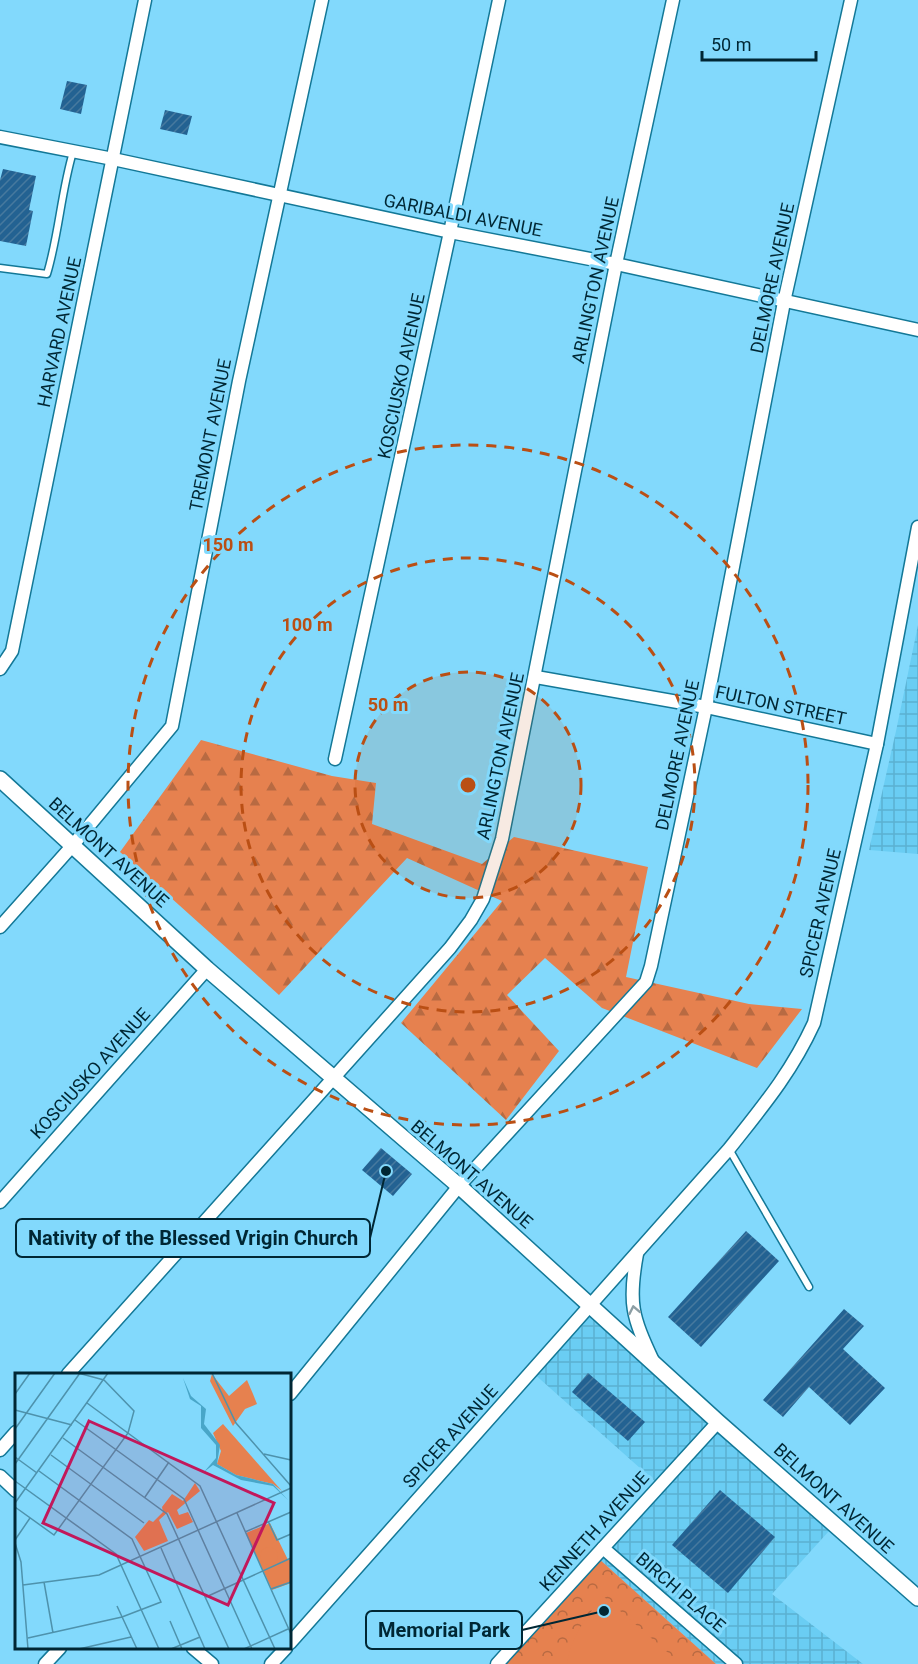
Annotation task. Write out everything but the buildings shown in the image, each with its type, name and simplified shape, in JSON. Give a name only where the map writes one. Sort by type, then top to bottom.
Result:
[{"type":"street","name":"HARVARD AVENUE","points":[[0,669],[12,651],[145,0]]},
{"type":"street","name":"TREMONT AVENUE","points":[[0,927],[172,726],[238,381],[322,0]]},
{"type":"street","name":"KOSCIUSKO AVENUE","points":[[335,759],[499,0]]},
{"type":"street","name":"ARLINGTON AVENUE","points":[[69,1373],[450,948],[483,899],[502,839],[536,677],[616,264],[673,0]]},
{"type":"street","name":"DELMORE AVENUE","points":[[291,1393],[459,1186],[646,982],[706,707],[784,302],[851,0]]},
{"type":"street","name":"GARIBALDI AVENUE","points":[[0,137],[113,159],[450,232],[616,264],[918,330]]},
{"type":"street","name":"SPICER AVENUE","points":[[291,1642],[729,1149],[778,1089],[801,1051],[814,1023],[877,744],[918,527]]},
{"type":"street","name":"FULTON STREET","points":[[536,677],[706,707],[877,744]]},
{"type":"street","name":"BELMONT AVENUE","points":[[0,779],[207,969],[459,1186],[718,1422],[918,1598]]},
{"type":"street","name":"KOSCIUSKO AVENUE","points":[[0,1202],[207,969]]},
{"type":"street","points":[[637,1252],[632,1287],[633,1310],[655,1365]]},
{"type":"street","name":"KENNETH AVENUE","points":[[497,1664],[718,1422]]},
{"type":"street","points":[[0,1450],[15,1433]]},
{"type":"street","points":[[0,1476],[15,1490]]},
{"type":"street","name":"BIRCH PLACE","points":[[603,1548],[736,1664]]},
{"type":"street","points":[[45,1664],[58,1649]]},
{"type":"street","points":[[195,1649],[212,1664]]},
{"type":"street","points":[[271,1664],[284,1649]]},
{"type":"lane","points":[[0,268],[47,274],[55,246],[65,179],[73,151]]},
{"type":"lane","points":[[729,1149],[809,1287]]},
{"type":"shaded area","points":[[918,625],[918,854],[869,850],[896,731]]},
{"type":"shaded area","points":[[586,1313],[829,1531],[772,1594],[863,1664],[716,1664],[598,1558],[659,1485],[532,1372]]},
{"type":"green space","points":[[201,740],[332,776],[376,783],[372,824],[482,864],[514,837],[648,867],[626,977],[749,1004],[802,1009],[757,1068],[602,1008],[545,958],[507,995],[559,1051],[506,1120],[401,1023],[502,901],[407,858],[279,995],[120,852]]},
{"type":"green space","points":[[598,1558],[716,1664],[505,1664]]},
{"type":"green space","points":[[603,1596],[681,1664],[567,1664],[576,1636]]},
{"type":"place","name":"Nativity of the Blessed Vrigin Church","points":[[386,1171]]},
{"type":"place","name":"Memorial Park","points":[[604,1611]]}]
